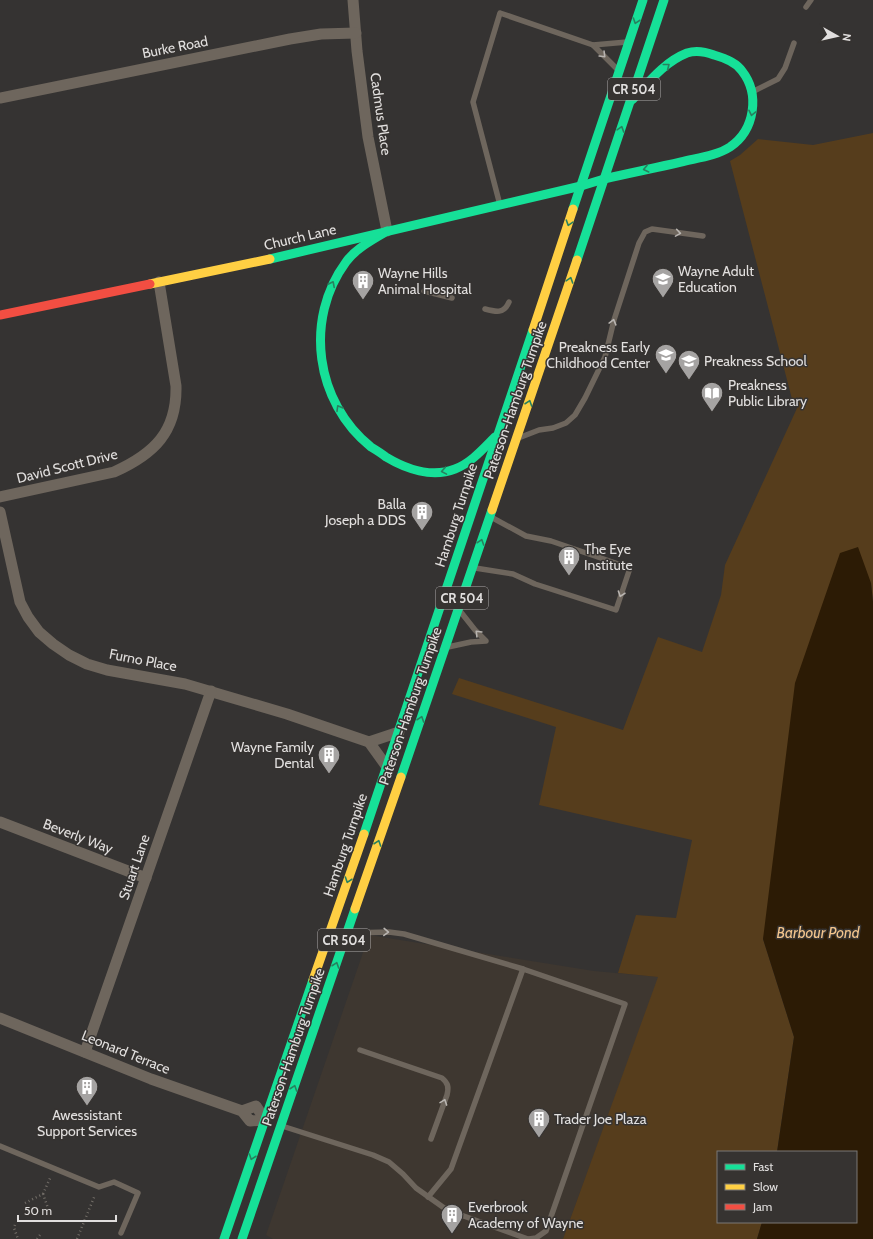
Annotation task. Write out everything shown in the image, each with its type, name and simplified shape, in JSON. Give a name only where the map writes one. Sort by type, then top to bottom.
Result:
[{"type":"main road","name":"CR 504","points":[[581,186],[644,0]]},
{"type":"main road","name":"Paterson-Hamburg Turnpike","points":[[242,1239],[273,1123],[347,933],[446,648],[664,0]]},
{"type":"main road","points":[[629,103],[661,70],[688,53],[700,51],[715,53],[729,59],[741,69],[753,91]]},
{"type":"main road","name":"Church Lane","points":[[0,315],[265,260],[581,186],[604,179],[712,155],[727,150],[748,128],[754,107],[753,91]]},
{"type":"main road","name":"Hamburg Turnpike","points":[[224,1239],[273,1123],[387,767],[581,186]]},
{"type":"main road","points":[[387,231],[362,246],[347,260],[337,274],[325,300],[320,329],[320,356],[328,388],[338,408],[348,423],[377,452],[403,466],[419,471],[439,472],[455,469],[470,460],[498,434]]},
{"type":"street","name":"Cadmus Place","points":[[353,0],[368,136],[387,231]]},
{"type":"street","name":"Burke Road","points":[[0,98],[290,39],[321,34],[356,33]]},
{"type":"street","name":"David Scott Drive","points":[[0,497],[114,472],[147,454],[159,442],[168,428],[174,413],[176,386],[159,282]]},
{"type":"street","name":"Furno Place","points":[[0,512],[20,602],[28,617],[39,632],[52,644],[69,655],[88,664],[107,670],[185,684],[211,691],[287,714],[370,742]]},
{"type":"street","name":"Stuart Lane","points":[[85,1052],[211,691]]},
{"type":"street","points":[[387,767],[370,742],[399,732]]},
{"type":"street","name":"Beverly Way","points":[[0,822],[146,878]]},
{"type":"street","name":"Leonard Terrace","points":[[0,1018],[151,1079],[242,1111],[256,1106],[273,1123]]},
{"type":"lane","points":[[806,7],[811,0]]},
{"type":"lane","points":[[500,205],[473,102],[500,13],[593,45],[629,42]]},
{"type":"lane","points":[[753,91],[778,78],[784,68],[794,43]]},
{"type":"lane","points":[[593,45],[620,71]]},
{"type":"lane","points":[[516,440],[529,433],[553,428],[566,423],[576,415],[605,357],[614,320],[645,232],[652,229],[703,236]]},
{"type":"lane","points":[[424,291],[452,298]]},
{"type":"lane","points":[[485,309],[497,312],[502,311],[507,307],[509,302]]},
{"type":"lane","points":[[472,568],[513,574],[535,584],[616,610],[630,568],[551,541],[526,536],[490,516]]},
{"type":"lane","points":[[446,648],[471,642],[486,641],[475,630],[459,609]]},
{"type":"lane","points":[[273,1123],[373,1155],[389,1162],[428,1197],[448,1210],[528,1239],[536,1238],[546,1230],[625,1004],[523,969],[404,934],[389,932],[347,933]]},
{"type":"lane","points":[[428,1197],[451,1169],[523,969]]},
{"type":"lane","points":[[360,1050],[442,1078],[447,1082],[447,1094],[431,1139]]},
{"type":"lane","points":[[0,1146],[99,1187],[114,1182],[138,1193],[121,1233]]},
{"type":"path","points":[[25,1203],[43,1194],[54,1168]]},
{"type":"path","points":[[77,1239],[99,1187]]},
{"type":"path","points":[[43,1194],[49,1213]]},
{"type":"path","points":[[15,1225],[14,1228],[18,1239]]},
{"type":"path","points":[[37,1239],[40,1235]]},
{"type":"shaded area","points":[[873,133],[873,602],[871,583],[763,939],[794,1037],[777,1151],[717,1151],[717,1223],[762,1223],[757,1239],[563,1239],[658,977],[618,973],[636,915],[676,918],[692,840],[539,805],[556,727],[452,694],[459,678],[623,730],[658,637],[702,652],[721,595],[725,565],[798,406],[792,399],[730,161],[740,155],[758,139],[813,145]]},
{"type":"shaded area","points":[[369,935],[594,971],[659,977],[563,1239],[273,1239],[266,1235]]},
{"type":"water","name":"Barbour Pond","points":[[858,547],[871,583],[873,602],[873,1239],[757,1239],[762,1223],[857,1223],[857,1151],[777,1151],[794,1037],[763,939],[795,683],[840,553]]},
{"type":"traffic: fast","points":[[573,209],[643,0]]},
{"type":"traffic: fast","points":[[577,260],[664,0]]},
{"type":"traffic: fast","points":[[604,179],[719,153],[725,150],[738,140],[745,131],[750,122],[753,101],[748,80],[737,65],[708,53],[697,52],[687,53],[664,67],[632,100]]},
{"type":"traffic: fast","points":[[270,259],[581,186],[604,179]]},
{"type":"traffic: fast","points":[[387,231],[360,248],[350,257],[333,284],[324,309],[321,334],[322,359],[327,384],[338,407],[352,428],[371,447],[386,457],[419,471],[437,473],[455,469],[466,463],[495,437]]},
{"type":"traffic: fast","points":[[364,834],[533,330]]},
{"type":"traffic: fast","points":[[401,777],[492,510]]},
{"type":"traffic: fast","points":[[242,1239],[355,909]]},
{"type":"traffic: fast","points":[[224,1239],[313,980]]},
{"type":"traffic: slow","points":[[533,330],[573,209]]},
{"type":"traffic: slow","points":[[150,284],[270,259]]},
{"type":"traffic: slow","points":[[492,510],[577,260]]},
{"type":"traffic: slow","points":[[355,909],[401,777]]},
{"type":"traffic: slow","points":[[313,980],[364,834]]},
{"type":"traffic: jam","points":[[0,315],[150,284]]},
{"type":"place","name":"Wayne Adult Education","points":[[663,298]]},
{"type":"place","name":"Wayne Hills Animal Hospital","points":[[363,300]]},
{"type":"place","name":"Preakness Early Childhood Center","points":[[666,374]]},
{"type":"place","name":"Preakness School","points":[[689,380]]},
{"type":"place","name":"Preakness Public Library","points":[[712,412]]},
{"type":"place","name":"Balla Joseph a DDS","points":[[422,532]]},
{"type":"place","name":"The Eye Institute","points":[[569,576]]},
{"type":"place","name":"Wayne Family Dental","points":[[329,774]]},
{"type":"place","name":"Awessistant Support Services","points":[[87,1106]]},
{"type":"place","name":"Trader Joe Plaza","points":[[539,1138]]},
{"type":"place","name":"Everbrook Academy of Wayne","points":[[452,1234]]}]
